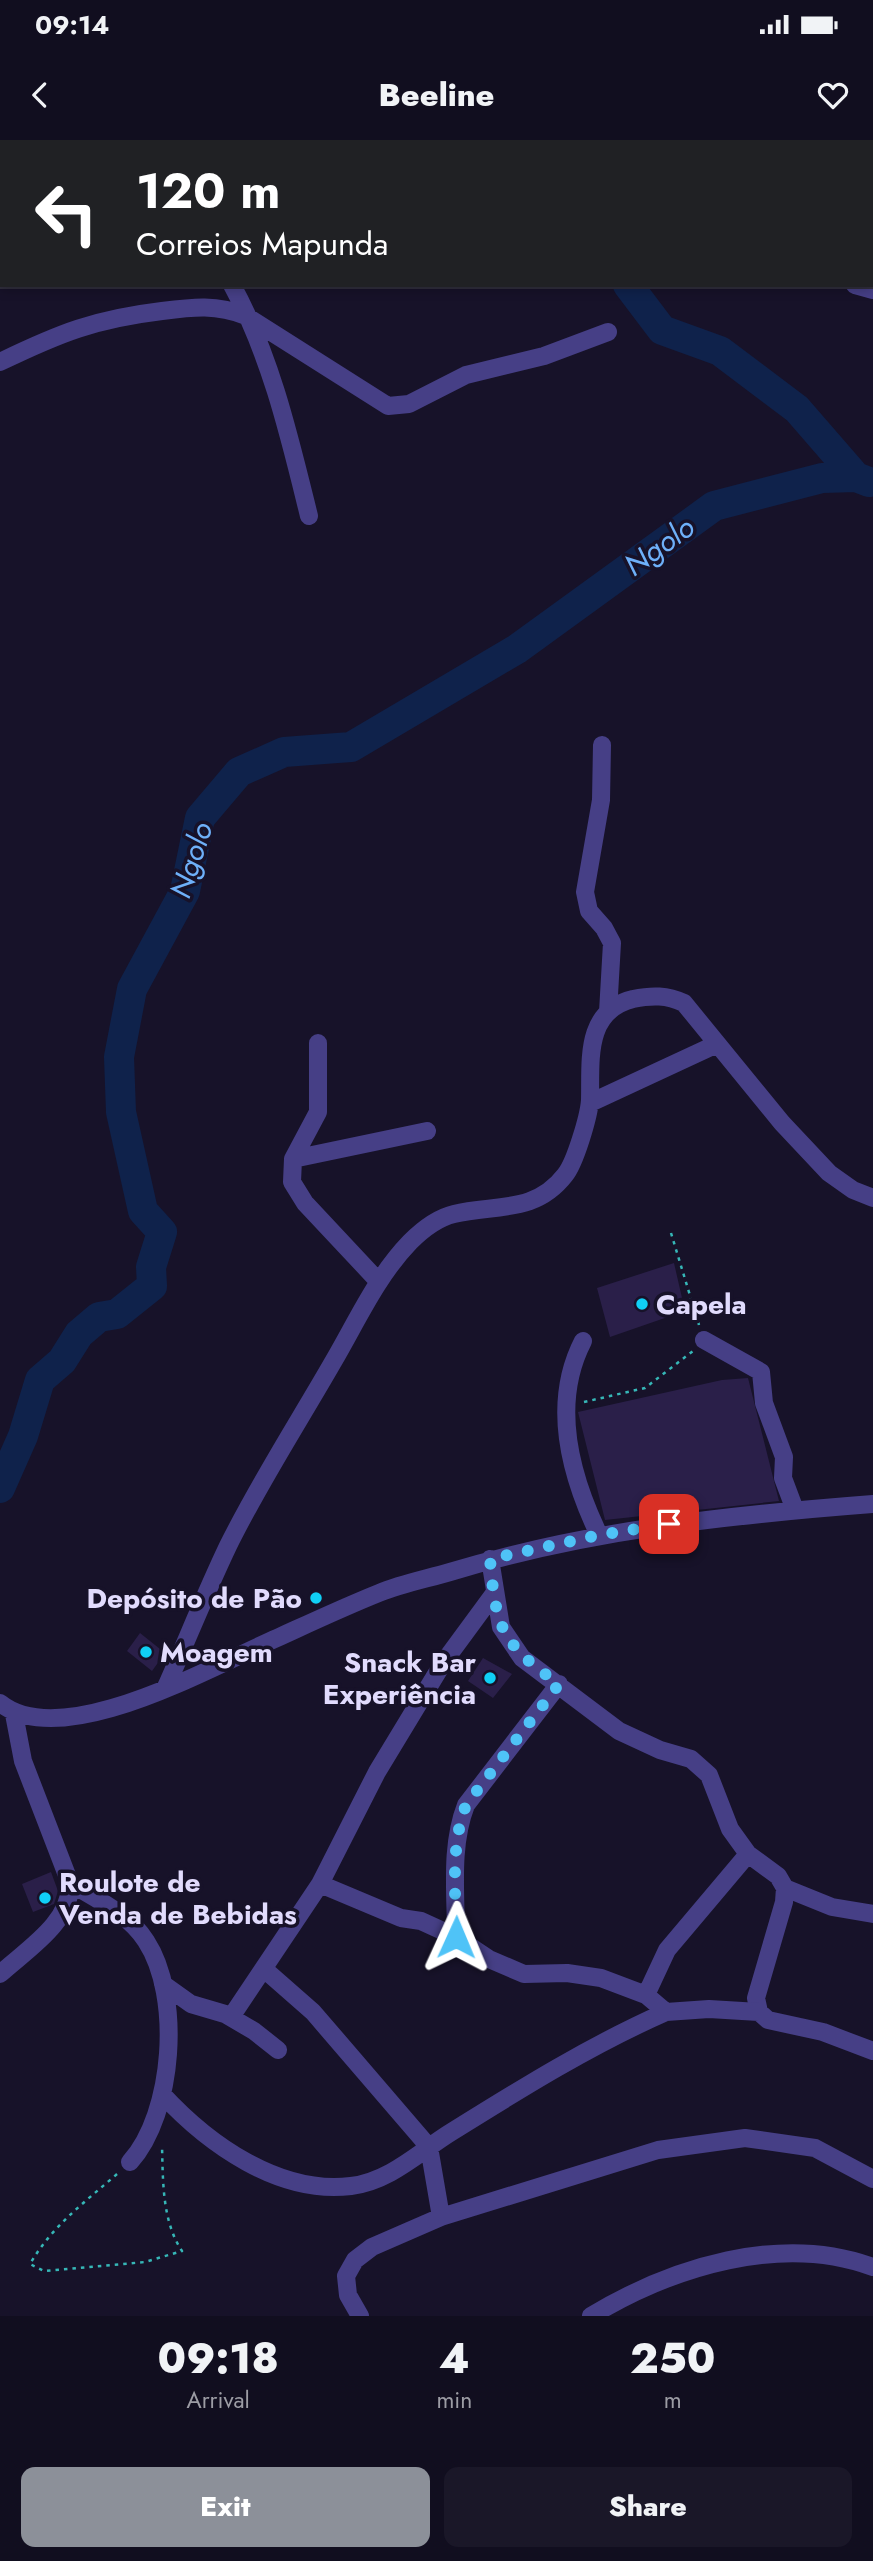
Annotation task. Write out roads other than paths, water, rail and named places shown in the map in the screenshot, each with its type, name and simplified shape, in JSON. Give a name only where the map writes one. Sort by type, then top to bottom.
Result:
[{"type":"street","points":[[233,287],[288,432],[309,516]]},
{"type":"street","points":[[0,362],[76,327],[112,317],[204,305],[226,307],[246,316],[388,406],[409,404],[466,375],[544,356],[608,332]]},
{"type":"street","points":[[602,746],[601,800],[585,892],[589,911],[604,928],[612,943],[608,1012]]},
{"type":"street","points":[[166,1686],[229,1545],[379,1282],[429,1224],[452,1214],[497,1210],[549,1193],[567,1173],[590,1103],[590,1049],[595,1029],[608,1012],[638,998],[671,997],[684,1003],[829,1173],[853,1190],[873,1198]]},
{"type":"street","points":[[318,1043],[317,1112],[293,1158],[292,1182],[305,1203],[379,1282]]},
{"type":"street","points":[[590,1103],[717,1044]]},
{"type":"street","points":[[293,1158],[427,1132]]},
{"type":"street","points":[[704,1340],[761,1372],[764,1403],[784,1457],[783,1478],[795,1510]]},
{"type":"street","points":[[583,1341],[570,1364],[566,1420],[577,1479],[599,1535]]},
{"type":"street","points":[[0,1974],[62,1914],[71,1898],[70,1883],[23,1761],[7,1708],[67,1720],[126,1705],[380,1592],[490,1559],[599,1535],[693,1520],[873,1504]]},
{"type":"street","points":[[490,1559],[493,1595],[500,1627],[522,1658],[619,1731],[660,1750],[691,1759],[709,1775],[730,1829],[748,1854],[778,1876],[785,1888],[784,1902],[756,1998],[759,2012],[768,2020],[823,2032],[873,2051]]},
{"type":"street","points":[[230,2017],[320,1884],[377,1772],[443,1663],[493,1595]]},
{"type":"street","points":[[456,1937],[456,1848],[459,1823],[466,1805],[559,1684]]},
{"type":"street","points":[[646,1994],[667,1950],[748,1854]]},
{"type":"street","points":[[70,1883],[128,1919],[146,1940],[168,2004],[162,2094],[155,2124],[144,2147],[130,2162]]},
{"type":"street","points":[[320,1884],[456,1937],[489,1959],[524,1974],[567,1973],[601,1978],[646,1994],[666,2012]]},
{"type":"street","points":[[785,1888],[832,1907],[873,1914]]},
{"type":"street","points":[[264,1969],[313,2012],[429,2147],[442,2217]]},
{"type":"street","points":[[163,1984],[191,2004],[230,2017],[278,2050]]},
{"type":"street","points":[[162,2094],[190,2124],[243,2160],[277,2176],[316,2185],[351,2186],[386,2176],[595,2046],[666,2012],[709,2009],[759,2012]]},
{"type":"street","points":[[360,2316],[348,2295],[346,2276],[355,2260],[372,2247],[442,2217],[658,2150],[745,2138],[815,2148],[873,2179]]},
{"type":"street","points":[[591,2316],[622,2298],[668,2279],[722,2262],[771,2253],[783,2251],[849,2258],[873,2267]]},
{"type":"waterway","points":[[630,287],[662,330],[720,351],[797,409],[856,477],[869,482]]},
{"type":"waterway","name":"Ngolo","points":[[0,1488],[23,1436],[40,1380],[62,1361],[79,1334],[99,1317],[117,1314],[152,1286],[151,1267],[162,1232],[143,1211],[121,1112],[119,1057],[132,989],[185,891],[200,818],[239,772],[284,752],[351,747],[517,649],[714,506],[822,478],[856,477]]},
{"type":"place","name":"Capela","points":[[642,1304]]},
{"type":"place","name":"Depósito de Pão","points":[[316,1598]]},
{"type":"place","name":"Moagem","points":[[146,1652]]},
{"type":"place","name":"Snack Bar Experiência","points":[[490,1678]]},
{"type":"place","name":"Roulote de Venda de Bebidas","points":[[45,1898]]}]
